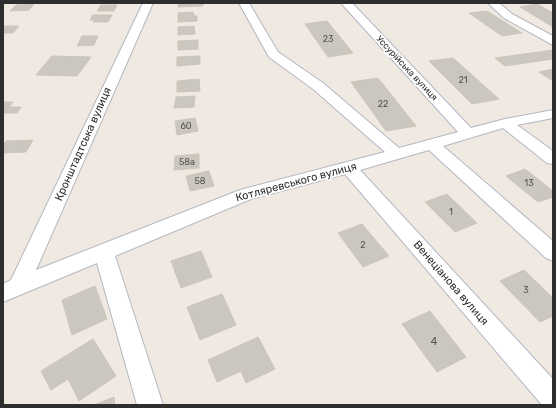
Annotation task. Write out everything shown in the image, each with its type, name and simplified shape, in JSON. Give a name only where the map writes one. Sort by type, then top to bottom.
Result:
[{"type":"street","name":"Кронштадтська вулиця","points":[[19,286],[148,3]]},
{"type":"street","points":[[244,3],[273,54],[318,86],[396,154]]},
{"type":"street","name":"Уссурійська вулиця","points":[[346,3],[467,133]]},
{"type":"street","points":[[493,3],[508,16],[553,41]]},
{"type":"street","name":"Котляревського вулиця","points":[[3,293],[246,194],[349,168],[505,123],[553,114]]},
{"type":"street","points":[[505,123],[553,159]]},
{"type":"street","points":[[432,144],[553,253]]},
{"type":"street","name":"Венеціанова вулиця","points":[[349,168],[553,398]]},
{"type":"street","points":[[104,251],[150,405]]},
{"type":"building","points":[[178,3],[203,3],[203,6],[178,7]]},
{"type":"building","points":[[34,4],[29,10],[10,11],[16,5]]},
{"type":"building","points":[[537,4],[553,13],[553,27],[520,7]]},
{"type":"building","points":[[101,5],[117,5],[114,11],[97,11]]},
{"type":"building","points":[[487,11],[522,33],[502,36],[469,13]]},
{"type":"building","points":[[193,12],[194,16],[197,16],[197,21],[178,22],[178,13]]},
{"type":"building","points":[[93,15],[112,15],[108,22],[93,22],[95,20],[90,20]]},
{"type":"building","points":[[327,21],[353,53],[328,57],[305,24]]},
{"type":"building","points":[[3,26],[19,26],[13,33],[3,33]]},
{"type":"building","points":[[194,26],[195,34],[178,35],[178,27]]},
{"type":"building","points":[[82,36],[98,36],[94,45],[77,46]]},
{"type":"building","points":[[198,40],[198,49],[178,50],[178,41]]},
{"type":"building","points":[[553,50],[553,59],[505,66],[495,58]]},
{"type":"building","points":[[52,56],[91,57],[77,76],[36,75]]},
{"type":"building","points":[[200,56],[200,64],[177,66],[177,57]]},
{"type":"building","points":[[453,58],[499,99],[472,104],[429,61]]},
{"type":"building","points":[[553,69],[553,81],[539,72]]},
{"type":"building","points":[[378,78],[416,126],[386,131],[351,82]]},
{"type":"building","points":[[199,79],[200,91],[177,92],[177,81]]},
{"type":"building","points":[[195,96],[194,107],[174,108],[176,97]]},
{"type":"building","points":[[3,102],[13,102],[9,107],[21,107],[17,113],[3,113]]},
{"type":"building","points":[[195,118],[198,131],[177,135],[175,121]]},
{"type":"building","points":[[33,140],[26,152],[3,153],[3,145],[6,141]]},
{"type":"building","points":[[199,154],[199,168],[174,170],[175,156]]},
{"type":"building","points":[[525,169],[553,191],[553,197],[538,202],[506,176]]},
{"type":"building","points":[[209,171],[214,186],[190,191],[186,176]]},
{"type":"building","points":[[447,194],[477,223],[455,232],[425,202]]},
{"type":"building","points":[[362,224],[389,256],[363,267],[338,233]]},
{"type":"building","points":[[201,251],[212,277],[181,288],[171,261]]},
{"type":"building","points":[[524,270],[553,298],[553,316],[540,322],[500,281]]},
{"type":"building","points":[[95,286],[107,319],[72,335],[62,300]]},
{"type":"building","points":[[222,294],[236,325],[200,340],[187,307]]},
{"type":"building","points":[[430,311],[466,357],[437,372],[402,324]]},
{"type":"building","points":[[258,337],[275,369],[246,383],[241,371],[217,382],[208,360]]},
{"type":"building","points":[[93,339],[116,376],[79,401],[68,379],[51,390],[41,371]]},
{"type":"building","points":[[114,397],[115,405],[94,405]]}]
